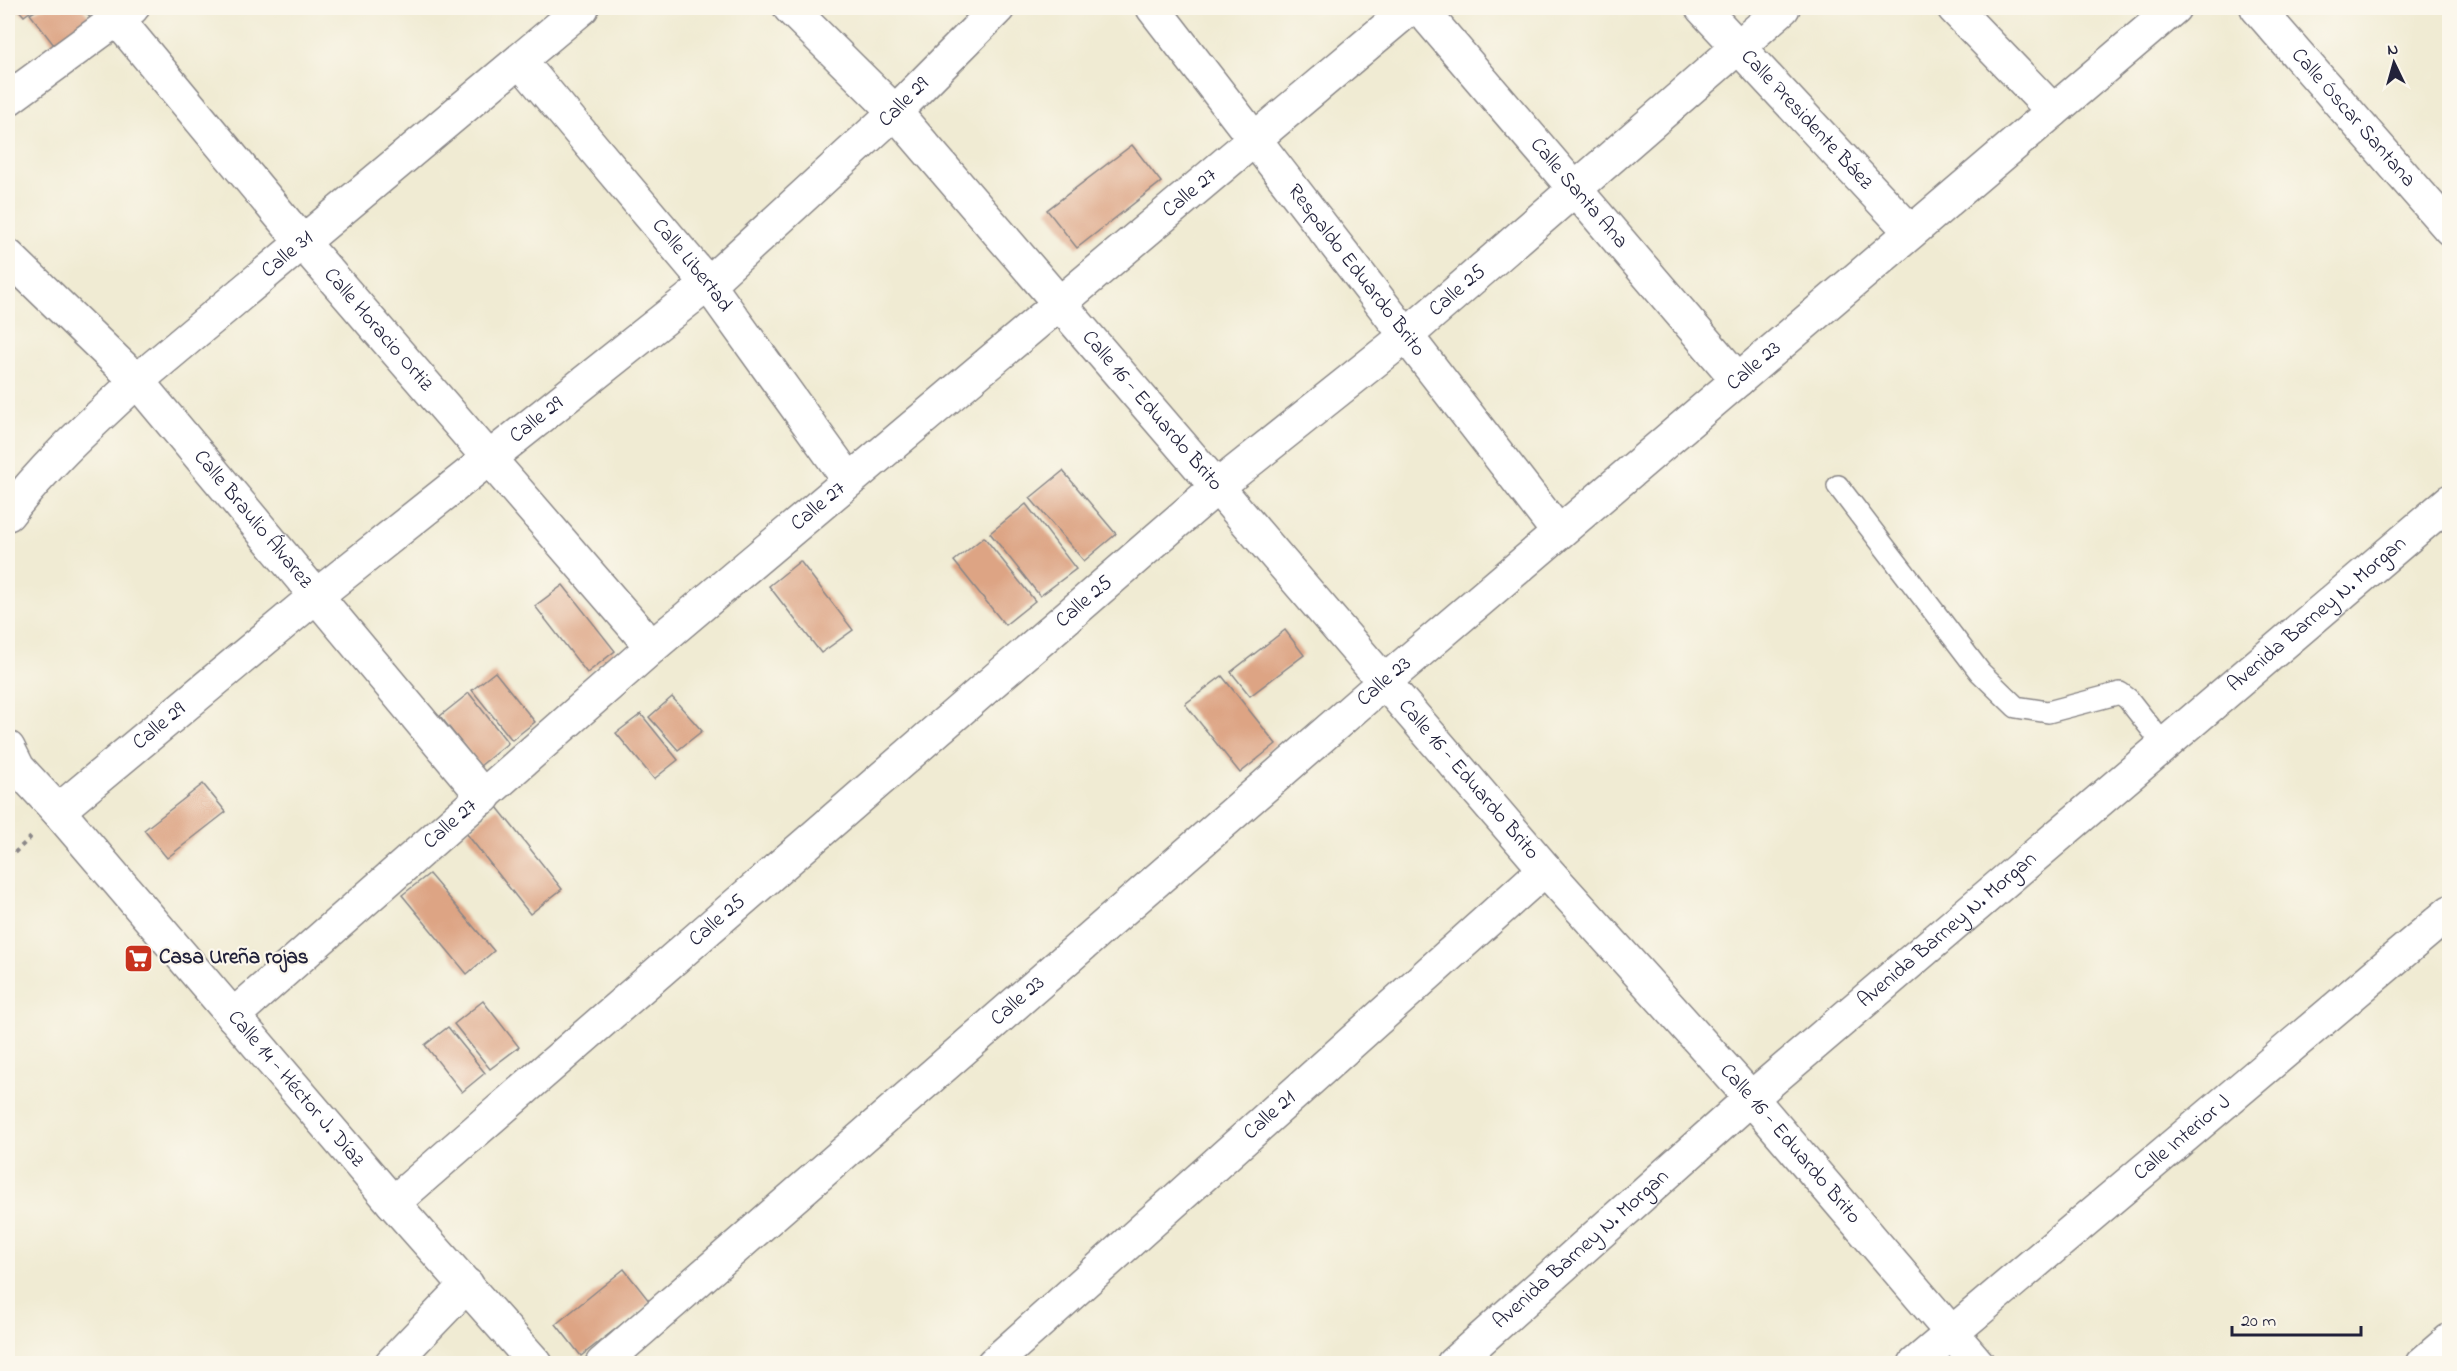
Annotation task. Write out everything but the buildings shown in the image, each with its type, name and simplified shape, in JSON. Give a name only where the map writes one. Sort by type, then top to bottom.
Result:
[{"type":"street","name":"Calle 31","points":[[8,514],[22,495],[88,426],[137,381],[582,8]]},
{"type":"street","name":"Calle 16 - Eduardo Brito","points":[[790,8],[895,112],[1384,682],[1545,868],[1751,1098],[1978,1364]]},
{"type":"street","name":"Calle 29","points":[[58,811],[316,597],[492,459],[708,284],[895,112],[998,8]]},
{"type":"street","name":"Respaldo Eduardo Brito","points":[[1153,8],[1558,532]]},
{"type":"street","name":"Calle 27","points":[[233,1016],[652,647],[1410,8]]},
{"type":"street","name":"Calle Santa Ana","points":[[1420,8],[1738,380]]},
{"type":"street","name":"Calle Presidente Báez","points":[[1702,8],[1911,232]]},
{"type":"street","name":"Calle 25","points":[[393,1203],[1218,486],[1406,336],[1784,8]]},
{"type":"street","points":[[1954,8],[2053,111]]},
{"type":"street","name":"Calle 23","points":[[602,1364],[1384,682],[2174,8]]},
{"type":"street","points":[[8,99],[119,11]]},
{"type":"street","name":"Calle Horacio Ortiz","points":[[119,11],[303,243],[492,459],[652,647]]},
{"type":"street","name":"Calle Óscar Santana","points":[[2272,12],[2450,229]]},
{"type":"street","name":"Calle Libertad","points":[[520,61],[708,284],[849,480]]},
{"type":"street","name":"Calle Braulio Álvarez","points":[[8,256],[137,381],[484,797]]},
{"type":"street","name":"Avenida Barney N. Morgan","points":[[1453,1364],[1751,1098],[2450,501]]},
{"type":"street","points":[[8,748],[18,768],[58,811]]},
{"type":"street","name":"Calle 14 - Héctor J. Díaz","points":[[58,811],[393,1203],[536,1364]]},
{"type":"street","name":"Calle 21","points":[[993,1364],[1545,868]]},
{"type":"street","name":"Calle Interior J","points":[[1915,1364],[2450,912]]},
{"type":"street","points":[[391,1364],[467,1285]]},
{"type":"street","points":[[2422,1364],[2450,1340]]},
{"type":"lane","points":[[1838,486],[1980,672],[2016,707],[2048,712],[2120,693],[2128,699],[2164,745]]},
{"type":"place","name":"Casa Ureña rojas","points":[[138,958]]}]
